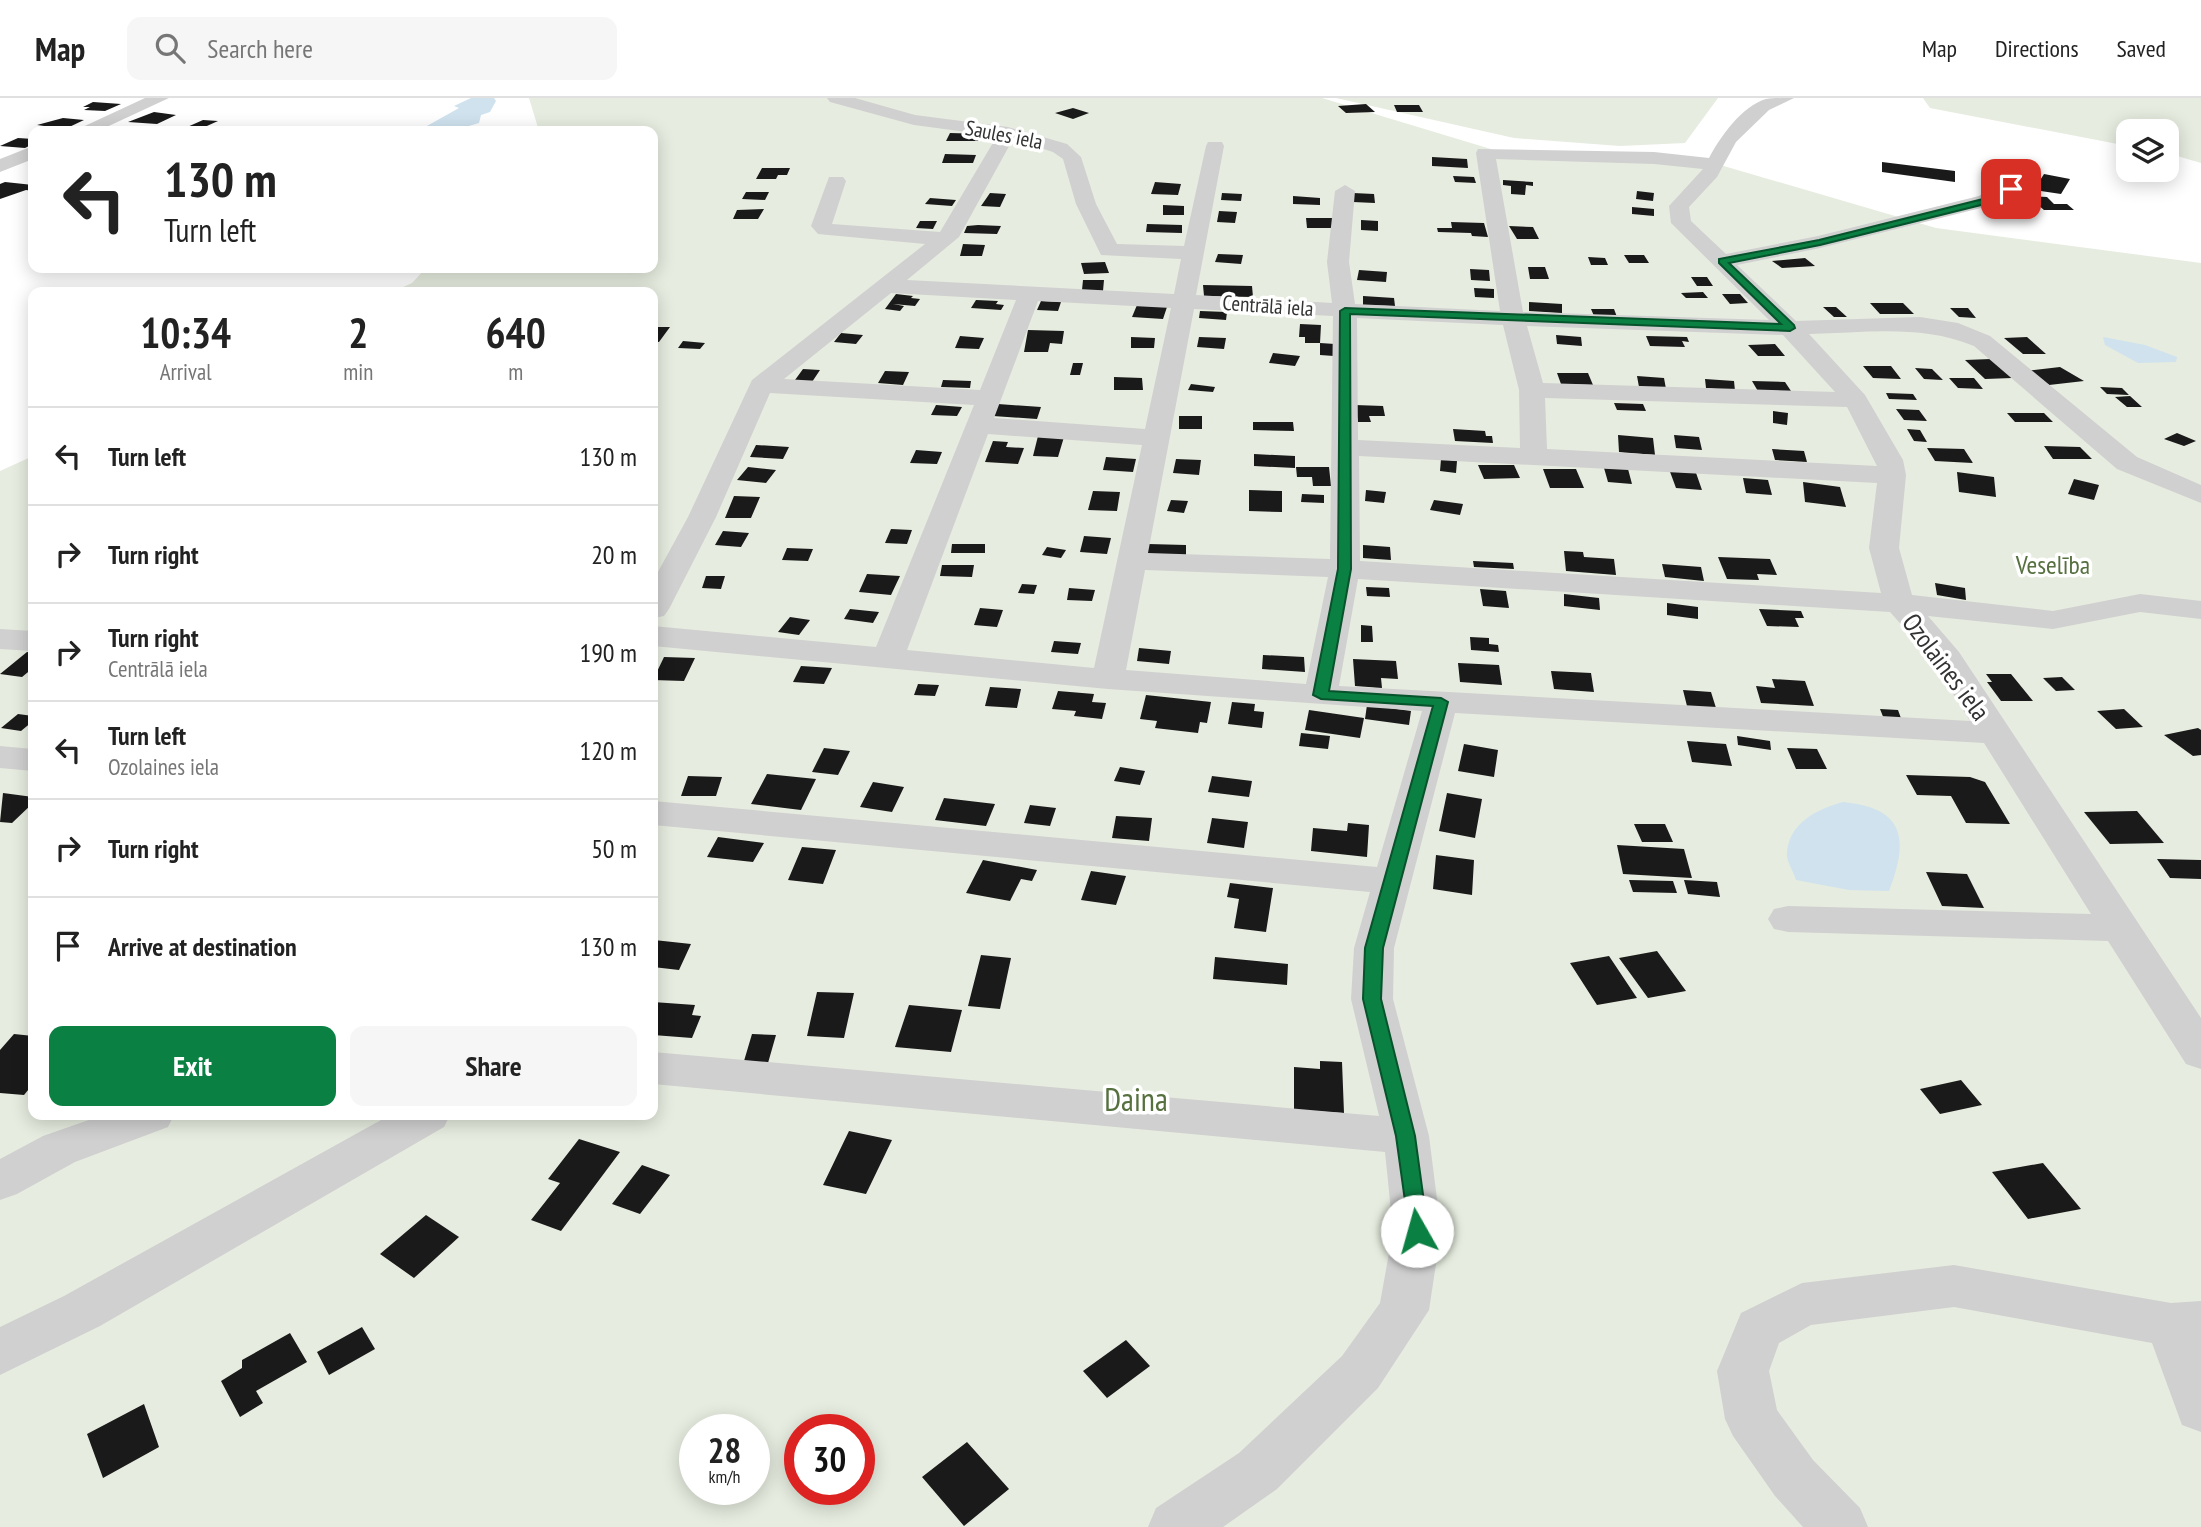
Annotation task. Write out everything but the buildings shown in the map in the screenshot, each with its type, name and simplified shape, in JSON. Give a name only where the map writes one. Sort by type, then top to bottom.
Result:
[{"type":"street","points":[[94,126],[160,98]]},
{"type":"street","name":"Saules iela","points":[[835,98],[914,120],[1007,132],[1060,148],[1072,157],[1086,204],[1109,250],[1121,253],[1193,253]]},
{"type":"street","name":"Ozolaines iela","points":[[1785,98],[1763,106],[1728,139],[1710,173],[1679,206],[1681,223],[1790,328],[1856,400],[1889,460],[1892,475],[1884,548],[1899,603],[1943,652],[2201,1053]]},
{"type":"street","points":[[658,600],[702,517],[761,385],[952,233],[1007,132]]},
{"type":"street","points":[[1108,679],[1215,146]]},
{"type":"street","points":[[1534,458],[1532,390],[1513,319],[1485,153],[1654,158],[1714,164]]},
{"type":"street","points":[[0,166],[28,154]]},
{"type":"street","points":[[836,181],[821,226],[825,230],[944,239]]},
{"type":"street","points":[[1723,261],[1820,242],[1986,201],[1999,191],[2023,187]]},
{"type":"street","points":[[1321,695],[1345,569],[1345,311],[1338,262],[1345,191]]},
{"type":"street","name":"Centrālā iela","points":[[886,286],[1513,319],[1790,328],[1920,324],[1950,328],[1982,341],[2126,463],[2201,495]]},
{"type":"street","points":[[888,658],[1028,295]]},
{"type":"street","points":[[761,385],[989,398]]},
{"type":"street","points":[[1532,390],[1856,400]]},
{"type":"street","points":[[977,425],[1156,438]]},
{"type":"street","points":[[1343,447],[1892,475]]},
{"type":"street","points":[[1133,561],[1345,569],[1899,603],[2053,620],[2140,603],[2178,605],[2201,610]]},
{"type":"street","points":[[658,636],[1108,679],[1321,695],[1995,733]]},
{"type":"street","points":[[0,639],[28,641]]},
{"type":"street","points":[[1176,1527],[1258,1471],[1360,1372],[1404,1310],[1417,1231],[1406,1136],[1372,999],[1374,948],[1441,702]]},
{"type":"street","points":[[0,757],[28,760]]},
{"type":"street","points":[[658,813],[1391,881]]},
{"type":"street","points":[[1788,919],[2121,928]]},
{"type":"street","points":[[658,1068],[1406,1136]]},
{"type":"street","points":[[0,1181],[59,1149],[138,1120]]},
{"type":"street","points":[[0,1352],[82,1311],[419,1120]]},
{"type":"street","points":[[1840,1527],[1794,1478],[1752,1419],[1743,1371],[1759,1329],[1802,1305],[1954,1286],[2186,1324],[2201,1408]]},
{"type":"green space","name":"Daina","points":[[529,98],[1322,98],[1494,150],[1693,157],[1936,228],[2201,263],[2201,1527],[0,1527],[0,471],[28,458],[28,1120],[658,1120],[658,287],[403,287],[412,283],[421,273],[658,273],[658,126],[537,126]]},
{"type":"green space","points":[[1336,98],[1718,98],[1685,143],[1620,146],[1514,138]]},
{"type":"green space","points":[[1923,98],[2201,98],[2201,163],[2179,157],[2179,119],[2116,119],[2116,144],[1930,108]]},
{"type":"water","points":[[471,98],[494,98],[496,101],[490,112],[481,115],[479,123],[469,126],[427,126],[459,108],[454,106]]},
{"type":"water","points":[[2103,337],[2145,345],[2177,357],[2176,362],[2138,363],[2105,345]]},
{"type":"water","points":[[1843,802],[1864,805],[1879,811],[1890,819],[1897,829],[1899,856],[1889,891],[1849,890],[1796,880],[1787,856],[1793,833],[1814,813]]},
{"type":"route","points":[[1417,1231],[1406,1136],[1387,1069],[1372,999],[1374,948],[1441,702],[1321,695],[1345,569],[1345,311],[1790,328],[1723,261],[1820,242],[1986,201],[1999,191],[2011,189]]},
{"type":"park label","name":"Veselība","points":[[2053,565]]}]
